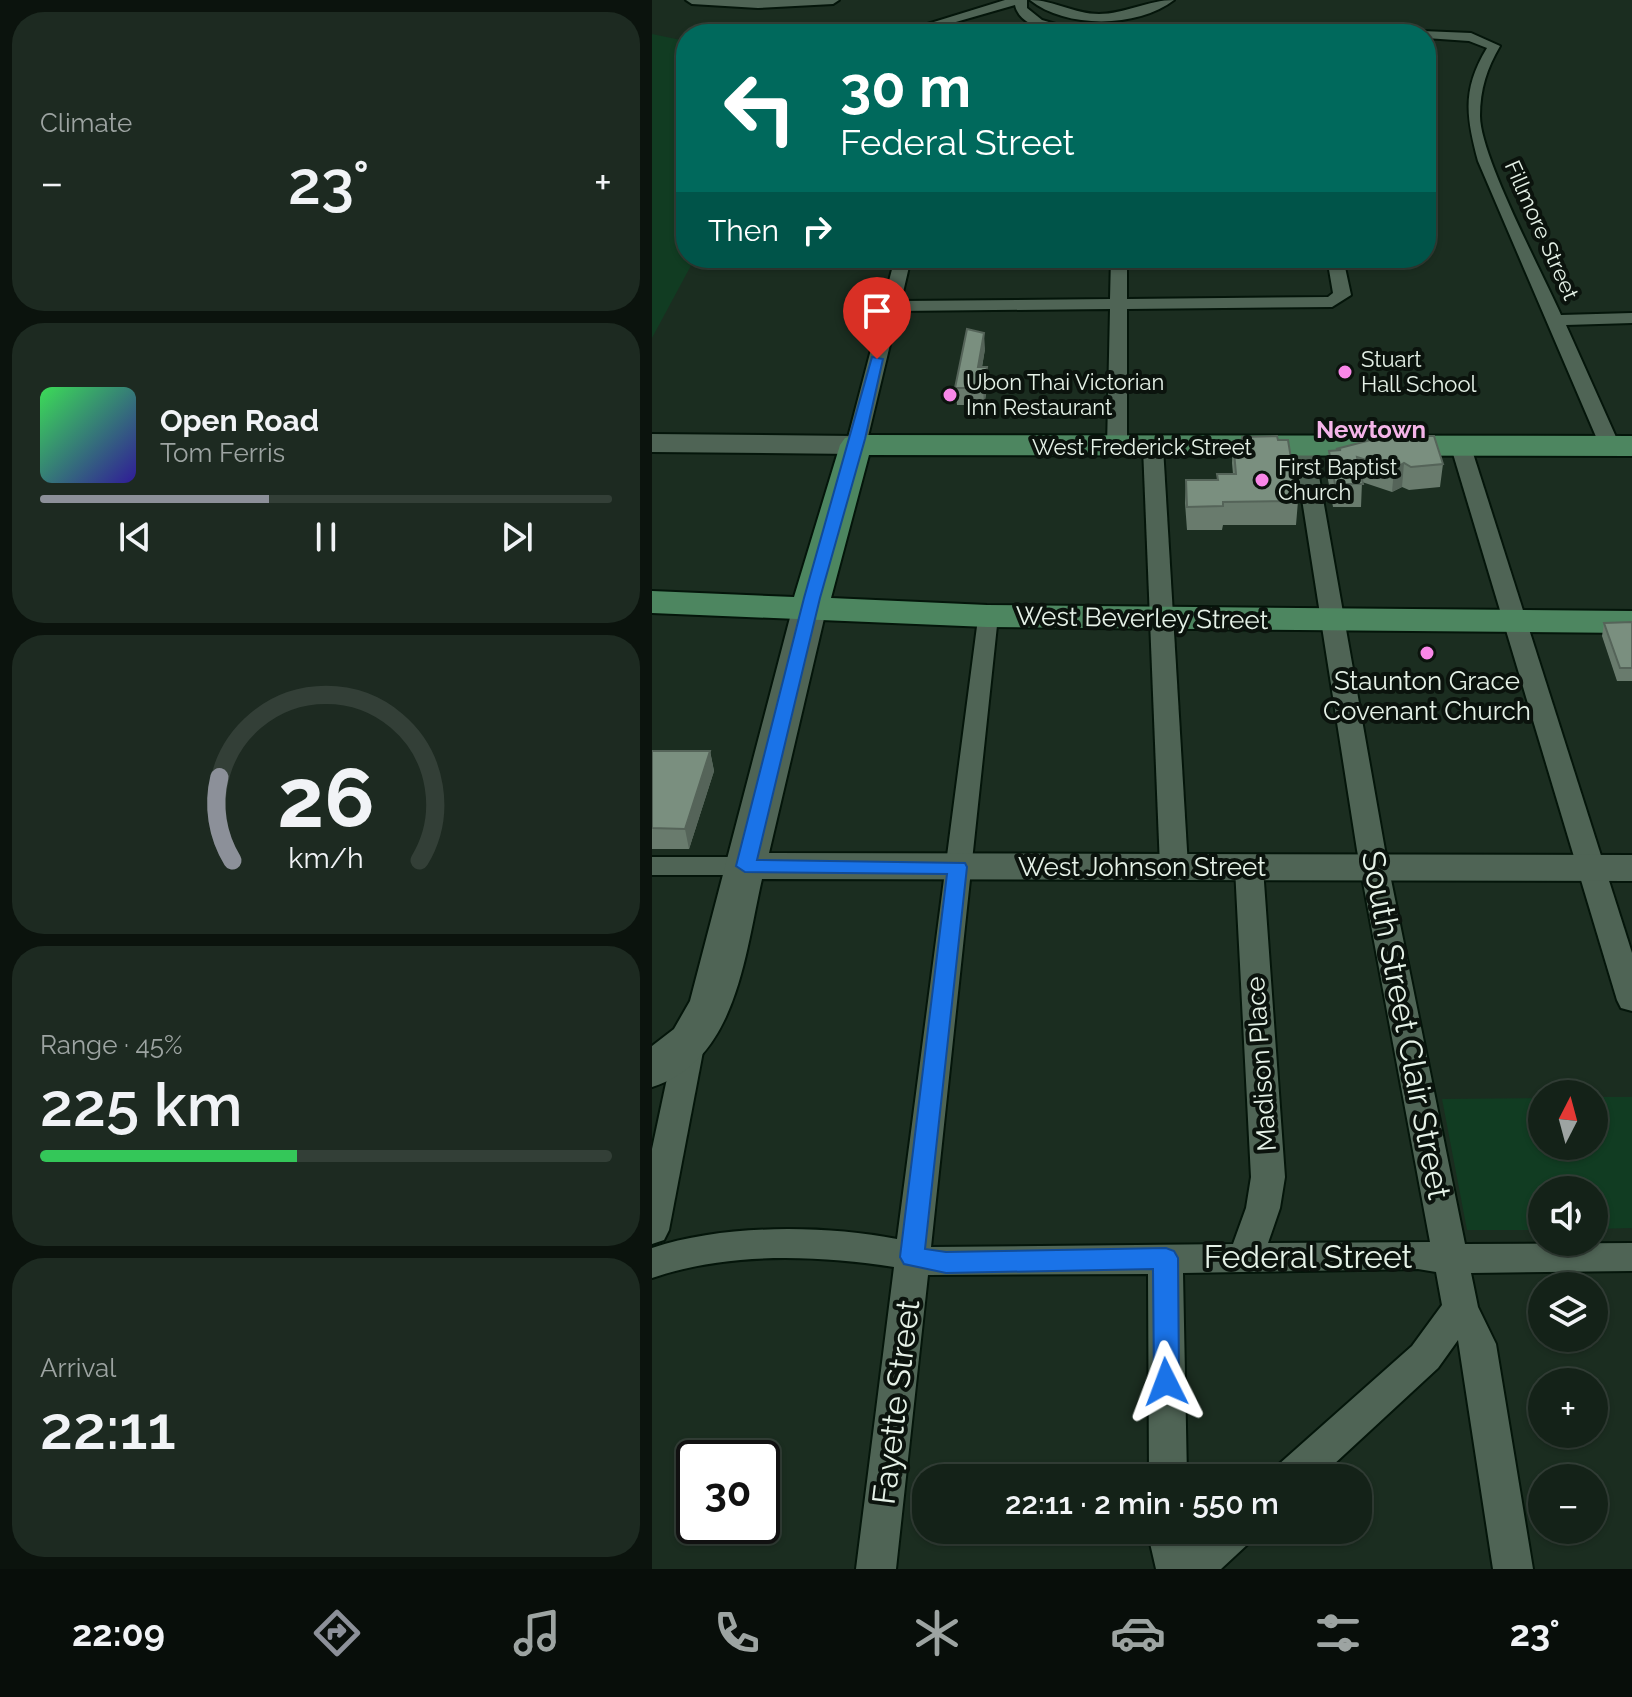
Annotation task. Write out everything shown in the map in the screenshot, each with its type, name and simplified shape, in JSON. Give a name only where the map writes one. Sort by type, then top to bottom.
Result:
[{"type":"main road","name":"West Frederick Street","points":[[856,445],[1304,448],[1621,446]]},
{"type":"main road","points":[[809,610],[856,445]]},
{"type":"main road","name":"West Beverley Street","points":[[652,602],[987,616],[1632,622]]},
{"type":"street","points":[[692,0],[767,4],[833,0]]},
{"type":"street","points":[[936,24],[1019,0],[1021,9],[1043,24]]},
{"type":"street","points":[[1036,0],[1063,14],[1095,19],[1132,14],[1168,0]]},
{"type":"street","name":"Fillmore Street","points":[[1436,35],[1480,38],[1495,48],[1479,71],[1474,125],[1485,161],[1554,320],[1621,446]]},
{"type":"street","points":[[856,445],[900,268]]},
{"type":"street","points":[[1117,447],[1119,268]]},
{"type":"street","points":[[889,306],[1338,300],[1342,295],[1337,268]]},
{"type":"street","points":[[1554,320],[1632,318]]},
{"type":"street","name":"West Frederick Street","points":[[652,443],[856,445]]},
{"type":"street","points":[[1153,447],[1174,867]]},
{"type":"street","points":[[1461,447],[1632,1000]]},
{"type":"street","name":"South Street Clair Street","points":[[1304,448],[1375,867],[1460,1308],[1478,1344],[1513,1569]]},
{"type":"street","points":[[652,1070],[690,1041],[702,1025],[712,1001],[809,610]]},
{"type":"street","name":"Fayette Street","points":[[876,1569],[987,616]]},
{"type":"street","name":"West Johnson Street","points":[[652,866],[1632,868]]},
{"type":"street","name":"Madison Place","points":[[1246,1257],[1263,1208],[1268,1177],[1249,868]]},
{"type":"street","points":[[652,1230],[690,1041]]},
{"type":"street","name":"Federal Street","points":[[652,1263],[696,1251],[760,1246],[887,1251],[946,1263],[1418,1255],[1451,1259],[1632,1257]]},
{"type":"street","points":[[1166,1258],[1163,1316],[1168,1464]]},
{"type":"street","points":[[1307,1464],[1425,1357],[1460,1308]]},
{"type":"street","points":[[1169,1544],[1171,1558],[1178,1569]]},
{"type":"street","points":[[1192,1569],[1220,1544]]},
{"type":"green space","points":[[652,34],[676,39],[676,268],[690,268],[652,338]]},
{"type":"green space","points":[[1608,1097],[1632,1097],[1632,1228],[1608,1229],[1608,1176],[1528,1176],[1528,1230],[1467,1230],[1442,1099],[1528,1098],[1528,1160],[1608,1160]]},
{"type":"building","points":[[967,329],[984,333],[978,367],[987,367],[983,388],[955,388]]},
{"type":"building","points":[[1277,436],[1278,440],[1288,440],[1298,501],[1223,502],[1223,506],[1187,507],[1186,480],[1218,480],[1217,474],[1236,474],[1233,441],[1242,441],[1242,437]]},
{"type":"building","points":[[1386,436],[1434,436],[1443,464],[1411,467],[1404,463],[1394,469],[1357,457],[1363,484],[1335,484],[1329,451]]},
{"type":"building","points":[[1632,622],[1632,668],[1620,668],[1604,623]]},
{"type":"building","points":[[652,751],[710,751],[685,829],[652,828]]},
{"type":"place","name":"Stuart Hall School","points":[[1345,372]]},
{"type":"place","name":"Ubon Thai Victorian Inn Restaurant","points":[[950,395]]},
{"type":"place","name":"First Baptist Church","points":[[1262,480]]},
{"type":"place","name":"Staunton Grace Covenant Church","points":[[1427,653]]},
{"type":"district","name":"Newtown","points":[[1371,430]]},
{"type":"route","points":[[877,359],[858,439],[812,598],[745,866],[958,867],[912,1257],[946,1263],[1166,1258],[1163,1316],[1166,1382]]}]
